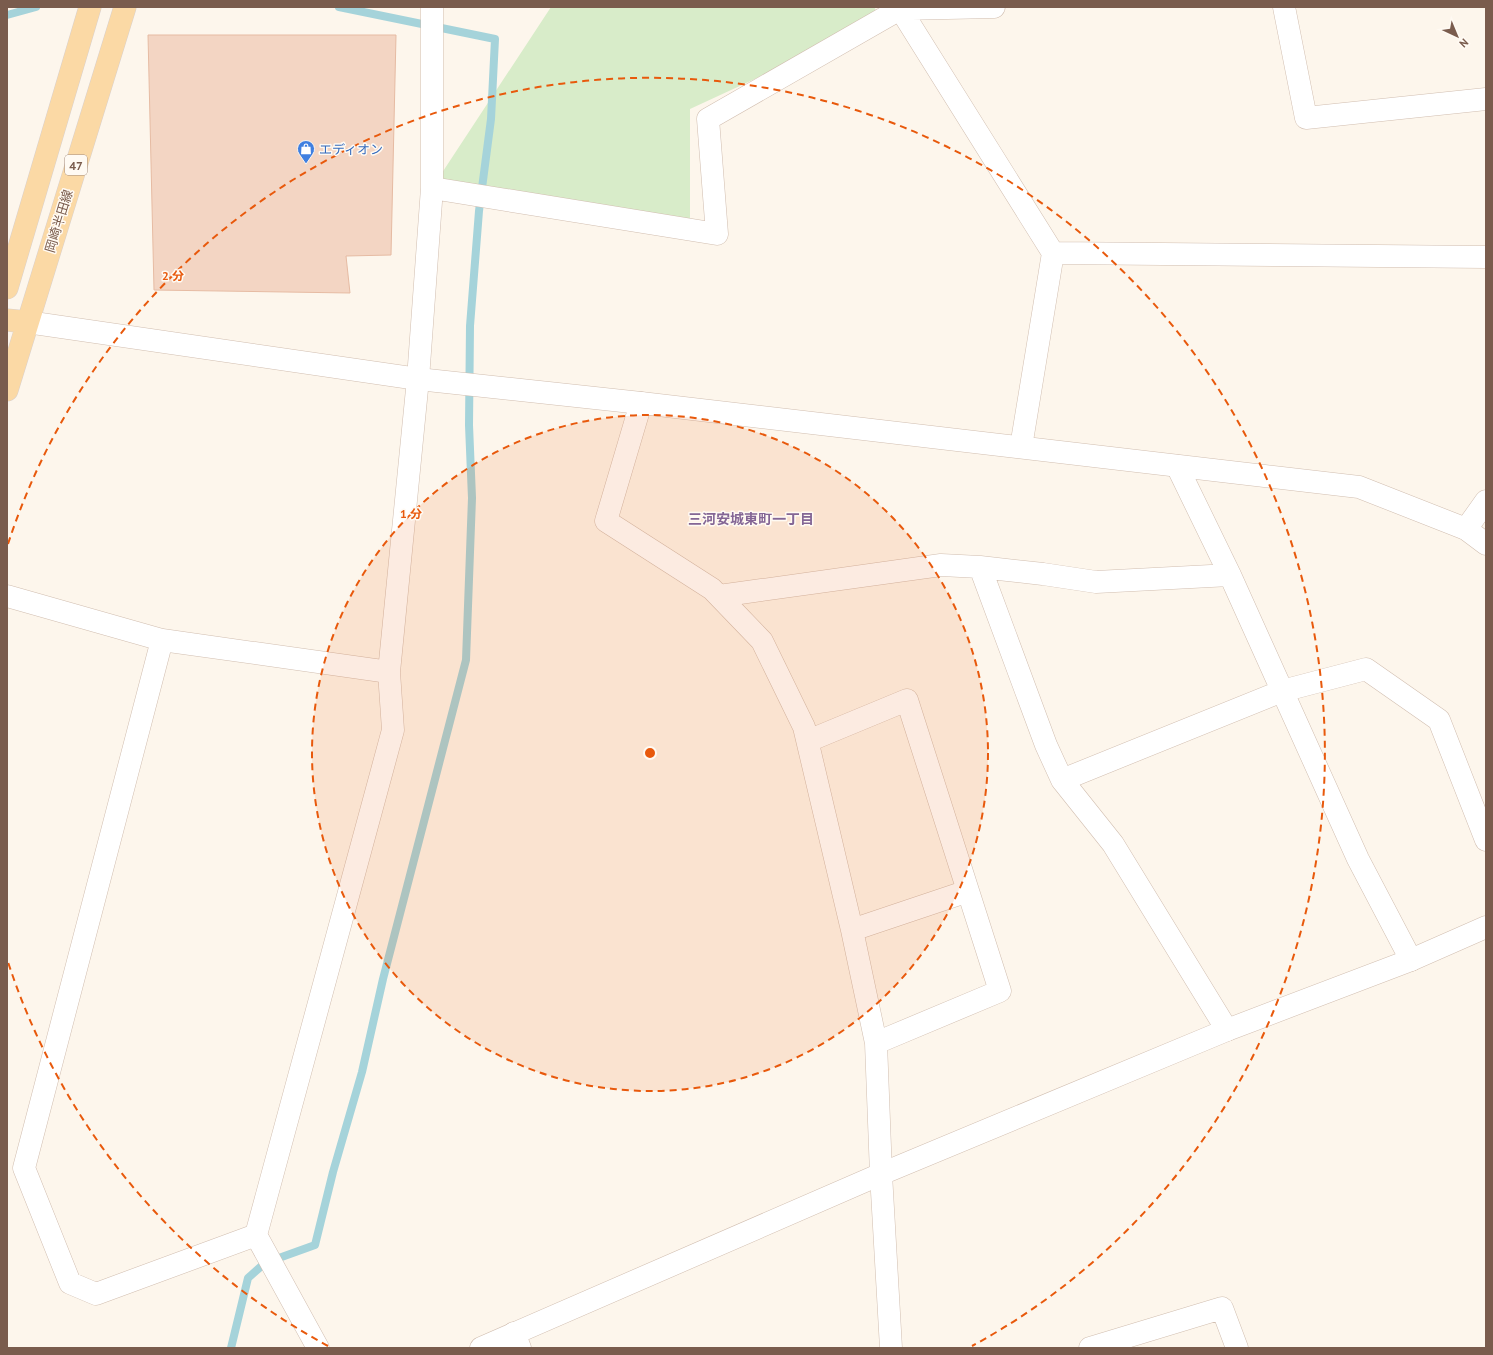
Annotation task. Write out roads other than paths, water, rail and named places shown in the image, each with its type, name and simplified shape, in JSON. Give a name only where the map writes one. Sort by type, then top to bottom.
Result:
[{"type":"main road","name":"47","points":[[7,288],[90,7]]},
{"type":"main road","name":"岡崎半田線","points":[[7,390],[17,321],[125,7]]},
{"type":"street","points":[[318,1348],[256,1236],[393,730],[389,672],[418,379],[432,188],[432,7]]},
{"type":"street","points":[[432,188],[717,234],[708,119],[900,8],[994,7]]},
{"type":"street","points":[[1284,7],[1306,118],[1486,99]]},
{"type":"street","points":[[900,8],[1054,253],[1021,448]]},
{"type":"street","points":[[1054,253],[1486,257]]},
{"type":"street","points":[[17,321],[418,379],[641,403],[1359,487],[1466,529],[1486,544]]},
{"type":"street","points":[[641,403],[606,521],[712,589],[762,641],[804,727],[808,741],[852,930],[876,1044],[881,1174],[891,1348]]},
{"type":"street","points":[[1177,466],[1230,575],[1358,859],[1411,960]]},
{"type":"street","points":[[1466,529],[1486,501]]},
{"type":"street","points":[[719,596],[941,565],[980,567],[1096,582],[1230,575]]},
{"type":"street","points":[[980,567],[1046,745],[1062,780],[1112,844],[1227,1030]]},
{"type":"street","points":[[7,596],[162,640],[389,672]]},
{"type":"street","points":[[162,640],[16,1167],[70,1283],[96,1294],[256,1236]]},
{"type":"street","points":[[1062,780],[1282,691],[1366,669],[1439,720],[1486,840]]},
{"type":"street","points":[[808,741],[907,700],[1000,991],[876,1044]]},
{"type":"street","points":[[852,930],[968,891]]},
{"type":"street","points":[[481,1348],[517,1341],[881,1174],[1227,1030],[1411,960],[1486,927]]},
{"type":"street","points":[[1090,1348],[1222,1308],[1237,1348]]},
{"type":"waterway","points":[[7,15],[36,7]]},
{"type":"waterway","points":[[231,1348],[248,1278],[265,1263],[315,1245],[333,1172],[362,1072],[383,979],[466,660],[472,498],[469,425],[470,326],[479,211],[491,119],[495,39],[339,7]]},
{"type":"place","name":"エディオン","points":[[306,164]]},
{"type":"district","name":"三河安城東町一丁目","points":[[751,519]]}]
